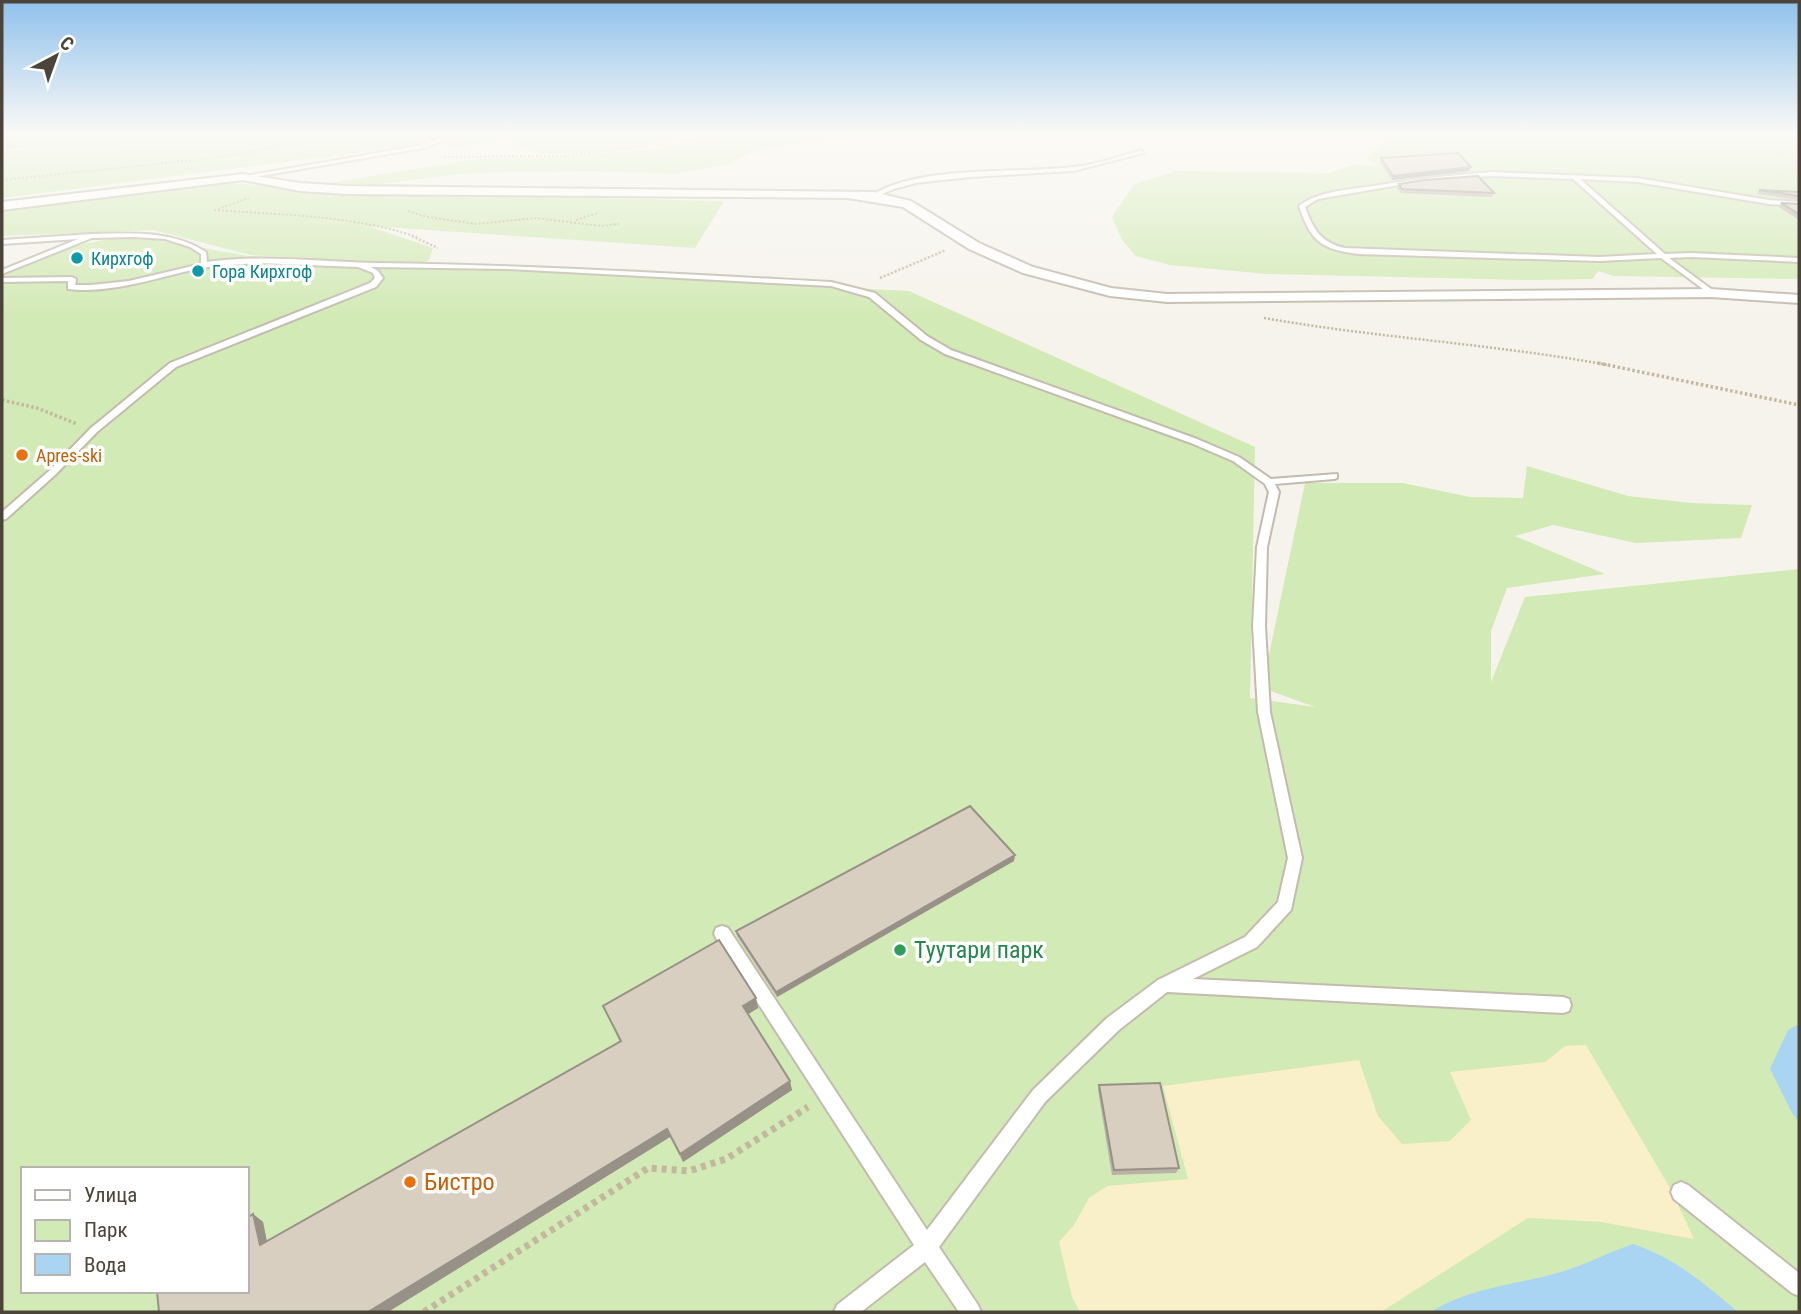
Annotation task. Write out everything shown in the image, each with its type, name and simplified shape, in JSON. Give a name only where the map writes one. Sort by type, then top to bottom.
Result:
[{"type":"street","points":[[2,206],[82,196]]},
{"type":"street","points":[[874,196],[907,204],[966,240],[1028,270],[1079,285],[1149,298],[1711,293],[1799,299]]},
{"type":"lane","points":[[1324,196],[1302,206],[1310,232],[1326,246],[1342,250],[1491,257],[1665,258],[1691,255],[1799,260]]},
{"type":"lane","points":[[1596,196],[1665,258],[1711,293]]},
{"type":"lane","points":[[1736,196],[1799,204]]},
{"type":"lane","points":[[2,272],[91,236]]},
{"type":"lane","points":[[4,241],[148,236],[195,246],[204,253],[204,267]]},
{"type":"lane","points":[[2,280],[72,279],[71,287],[92,289],[131,284],[224,262],[507,267],[831,284],[872,295],[924,338],[948,352],[1194,440],[1236,459],[1269,482],[1273,492],[1262,547],[1259,625],[1264,712],[1295,858],[1285,905],[1251,942],[1164,985],[1113,1024],[1039,1096],[927,1247],[844,1312]]},
{"type":"lane","points":[[2,517],[52,473],[94,430],[173,365],[373,285],[379,278],[376,272],[359,265]]},
{"type":"lane","points":[[1269,482],[1334,476]]},
{"type":"lane","points":[[722,933],[971,1312]]},
{"type":"lane","points":[[1164,985],[1563,1005]]},
{"type":"lane","points":[[1681,1192],[1799,1286]]},
{"type":"path","points":[[214,210],[350,221],[385,227],[438,247],[438,256],[429,267]]},
{"type":"path","points":[[404,210],[427,217],[485,224],[527,219],[572,221],[601,226],[619,224]]},
{"type":"path","points":[[527,219],[547,212]]},
{"type":"path","points":[[572,221],[598,212]]},
{"type":"path","points":[[456,213],[456,220]]},
{"type":"path","points":[[854,288],[905,269],[966,240]]},
{"type":"path","points":[[1260,317],[1328,330],[1550,355],[1733,394],[1799,405]]},
{"type":"path","points":[[2,400],[37,408],[94,430]]},
{"type":"path","points":[[424,1312],[648,1168],[689,1171],[726,1159],[827,1094]]},
{"type":"green space","points":[[107,196],[510,196],[724,201],[695,248],[368,226],[433,248],[429,260],[419,264],[251,255],[153,230],[2,236],[2,209]]},
{"type":"green space","points":[[1126,196],[1799,196],[1799,279],[1613,276],[1598,271],[1593,279],[1530,280],[1267,274],[1170,265],[1136,256],[1122,240],[1112,217]]},
{"type":"green space","name":"Туутари парк","points":[[133,236],[249,256],[909,291],[1255,447],[1250,698],[1315,707],[1262,688],[1305,483],[1403,483],[1470,497],[1523,498],[1527,466],[1628,496],[1691,503],[1752,505],[1741,538],[1636,543],[1553,525],[1515,536],[1605,574],[1507,588],[1491,631],[1491,682],[1525,597],[1799,569],[1799,1312],[2,1312],[2,273],[35,259],[97,241]]},
{"type":"sand","points":[[1586,1045],[1670,1188],[1694,1239],[1601,1222],[1528,1218],[1381,1312],[1080,1312],[1072,1297],[1059,1242],[1074,1225],[1089,1198],[1107,1186],[1188,1179],[1163,1086],[1359,1060],[1378,1116],[1402,1144],[1450,1141],[1471,1120],[1450,1072],[1545,1062],[1565,1046]]},
{"type":"water","points":[[1799,1024],[1799,1122],[1770,1069],[1788,1030]]},
{"type":"water","points":[[1633,1244],[1676,1264],[1738,1312],[1431,1312],[1462,1297],[1561,1272]]},
{"type":"building","points":[[1781,203],[1799,204],[1799,214]]},
{"type":"building","points":[[970,806],[1015,855],[776,992],[736,931]]},
{"type":"building","points":[[719,940],[756,998],[743,1006],[790,1081],[680,1154],[667,1129],[368,1312],[159,1312],[157,1293],[248,1293],[248,1217],[253,1214],[260,1245],[621,1041],[603,1006]]},
{"type":"building","points":[[1160,1083],[1179,1168],[1114,1170],[1099,1085]]},
{"type":"place","name":"Кирхгоф","points":[[77,258]]},
{"type":"place","name":"Гора Кирхгоф","points":[[198,271]]},
{"type":"place","name":"Apres-ski","points":[[22,455]]},
{"type":"place","name":"Туутари парк","points":[[900,950]]},
{"type":"place","name":"Бистро","points":[[410,1182]]}]
